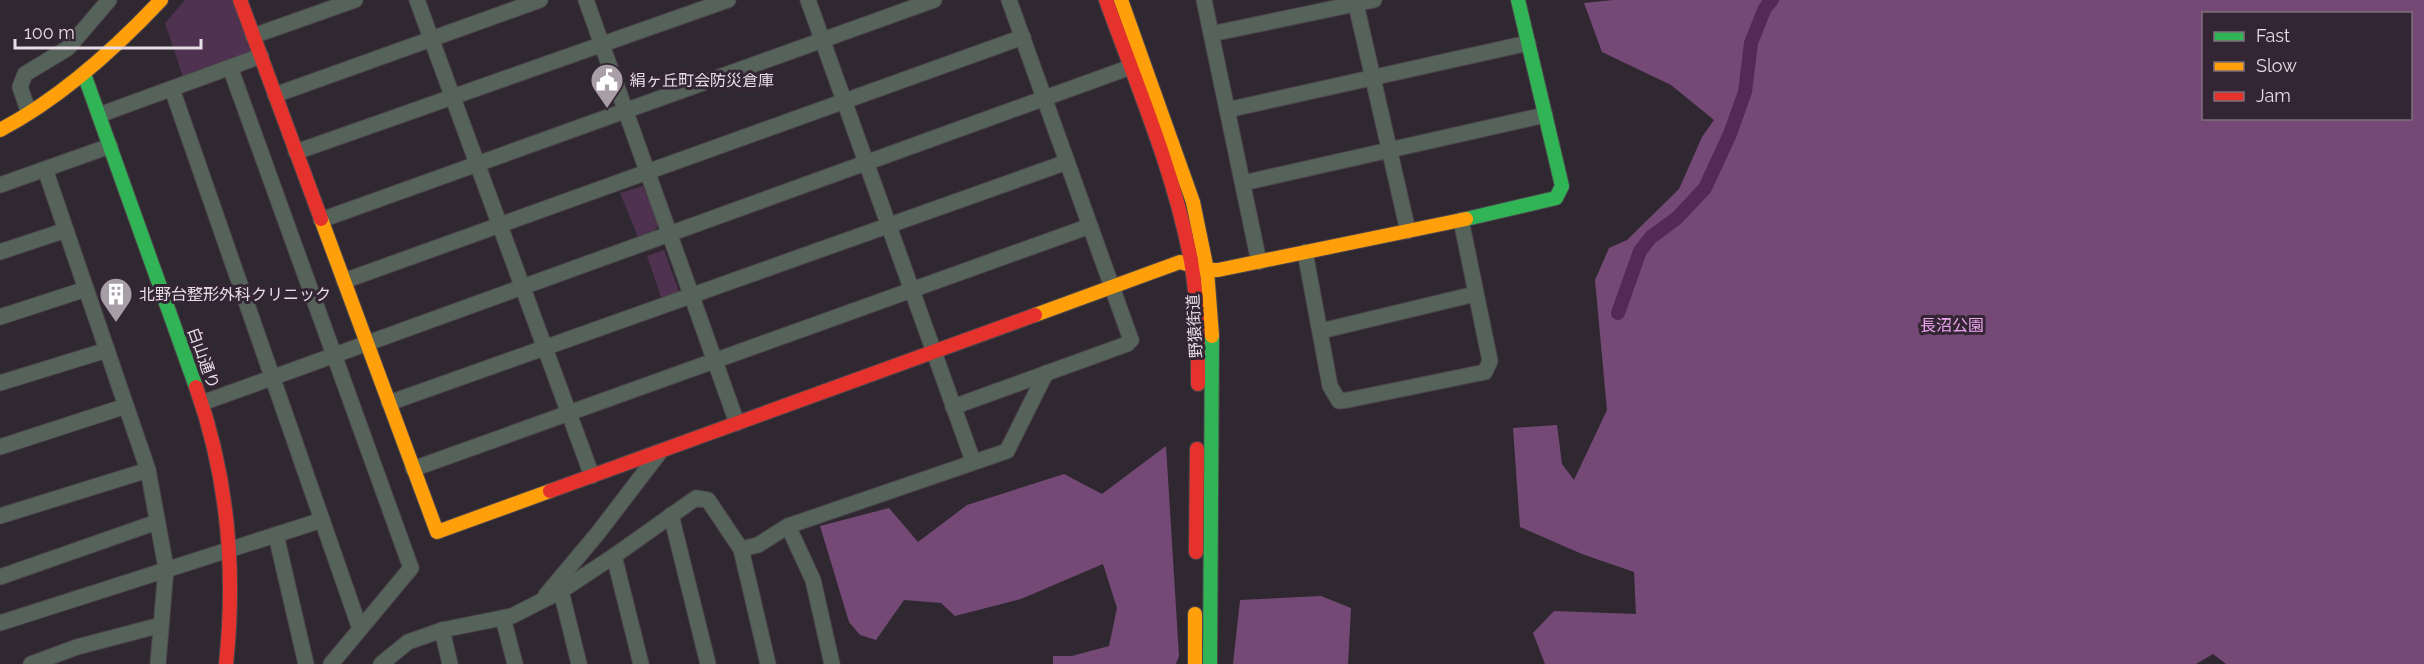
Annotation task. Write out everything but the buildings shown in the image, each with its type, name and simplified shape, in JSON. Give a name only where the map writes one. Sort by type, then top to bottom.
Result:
[{"type":"street","points":[[29,113],[20,87],[25,74],[68,48],[110,0]]},
{"type":"street","points":[[0,130],[29,113],[84,74],[110,53],[161,0]]},
{"type":"street","points":[[240,0],[437,532],[1180,262],[1207,270],[1218,270],[1556,198],[1562,186],[1518,0]]},
{"type":"street","points":[[254,36],[355,0]]},
{"type":"street","points":[[417,0],[592,476]]},
{"type":"street","points":[[275,95],[540,0]]},
{"type":"street","points":[[586,0],[736,423]]},
{"type":"street","points":[[296,152],[728,0]]},
{"type":"street","points":[[808,0],[973,461]]},
{"type":"street","points":[[321,220],[934,0]]},
{"type":"street","points":[[1009,0],[1131,340]]},
{"type":"street","name":"野猿街道","points":[[1106,0],[1137,65],[1193,201],[1207,270],[1212,341],[1210,664]]},
{"type":"street","name":"野猿街道","points":[[1121,0],[1137,65],[1178,204],[1191,264],[1197,324],[1197,398]]},
{"type":"street","points":[[1204,0],[1259,262]]},
{"type":"street","points":[[1211,34],[1355,2],[1374,0]]},
{"type":"street","points":[[1355,2],[1408,231]]},
{"type":"street","points":[[344,281],[1023,37]]},
{"type":"street","points":[[1227,110],[1528,44]]},
{"type":"street","points":[[99,115],[261,56]]},
{"type":"street","points":[[202,403],[1137,65]]},
{"type":"street","points":[[230,67],[411,568],[331,664]]},
{"type":"street","name":"白山通り","points":[[84,74],[202,403],[224,488],[232,550],[232,603],[226,664]]},
{"type":"street","points":[[172,89],[360,629]]},
{"type":"street","points":[[1242,183],[1545,115]]},
{"type":"street","points":[[0,185],[110,146]]},
{"type":"street","points":[[389,403],[1067,162]]},
{"type":"street","points":[[45,169],[148,470],[166,568],[158,664]]},
{"type":"street","points":[[1305,252],[1330,386],[1339,400],[1485,372],[1490,361],[1461,220]]},
{"type":"street","points":[[413,469],[1090,226]]},
{"type":"street","points":[[0,252],[66,230]]},
{"type":"street","points":[[0,317],[86,289]]},
{"type":"street","points":[[1320,331],[1475,294]]},
{"type":"street","points":[[953,407],[1127,344],[1131,340]]},
{"type":"street","points":[[953,407],[1131,340]]},
{"type":"street","points":[[0,383],[107,350]]},
{"type":"street","points":[[741,549],[758,545],[788,526],[1007,451],[1046,373]]},
{"type":"street","points":[[0,447],[126,406]]},
{"type":"street","points":[[1196,565],[1197,430]]},
{"type":"street","points":[[543,600],[598,533],[660,451]]},
{"type":"street","points":[[0,516],[148,470]]},
{"type":"street","points":[[385,662],[408,642],[442,630],[512,616],[561,591],[696,498],[708,500],[741,549],[768,664]]},
{"type":"street","points":[[671,515],[708,664]]},
{"type":"street","points":[[0,623],[166,568],[232,550],[322,520]]},
{"type":"street","points":[[0,577],[157,522]]},
{"type":"street","points":[[788,526],[813,580],[832,664]]},
{"type":"street","points":[[276,535],[306,664]]},
{"type":"street","points":[[614,556],[641,664]]},
{"type":"street","points":[[561,591],[579,664]]},
{"type":"street","points":[[1195,600],[1195,664]]},
{"type":"street","points":[[503,618],[515,664]]},
{"type":"street","points":[[31,664],[77,647],[162,625]]},
{"type":"street","points":[[442,630],[450,664]]},
{"type":"shaded area","points":[[185,0],[238,0],[257,54],[185,83],[165,23]]},
{"type":"shaded area","points":[[643,186],[659,224],[654,232],[638,237],[620,193]]},
{"type":"shaded area","points":[[664,250],[680,294],[662,300],[647,256]]},
{"type":"green space","name":"長沼公園","points":[[1613,0],[2424,0],[2424,664],[2226,664],[2213,654],[2196,664],[1545,664],[1533,633],[1554,611],[1636,614],[1634,572],[1582,554],[1520,527],[1513,428],[1557,425],[1562,464],[1574,480],[1607,410],[1595,280],[1609,248],[1627,240],[1679,189],[1702,137],[1714,120],[1671,85],[1602,52],[1584,3]]},
{"type":"green space","points":[[1166,446],[1179,656],[1176,664],[1053,664],[1053,656],[1072,656],[1109,646],[1117,608],[1103,564],[1021,599],[955,616],[941,603],[904,600],[876,640],[860,635],[849,622],[820,526],[889,508],[918,542],[967,505],[1064,474],[1102,494]]},
{"type":"green space","points":[[1321,596],[1351,608],[1348,664],[1233,664],[1240,600]]},
{"type":"waterway","points":[[1618,313],[1640,251],[1651,237],[1677,218],[1705,188],[1730,134],[1745,92],[1751,43],[1765,8],[1772,0]]},
{"type":"traffic: fast","points":[[1466,219],[1556,198],[1562,186],[1518,0]]},
{"type":"traffic: fast","points":[[84,74],[196,387]]},
{"type":"traffic: fast","points":[[1210,664],[1212,336]]},
{"type":"traffic: slow","points":[[0,130],[44,103],[86,72],[161,0]]},
{"type":"traffic: slow","points":[[1121,0],[1193,202],[1207,270],[1212,336]]},
{"type":"traffic: slow","points":[[321,219],[437,532],[550,491]]},
{"type":"traffic: slow","points":[[1035,315],[1180,262],[1207,270],[1218,270],[1466,219]]},
{"type":"traffic: slow","points":[[1195,614],[1195,664]]},
{"type":"traffic: jam","points":[[240,0],[321,219]]},
{"type":"traffic: jam","points":[[1106,0],[1154,129],[1184,227],[1195,291],[1198,384]]},
{"type":"traffic: jam","points":[[550,491],[1035,315]]},
{"type":"traffic: jam","points":[[196,387],[216,455],[227,524],[230,594],[226,664]]},
{"type":"traffic: jam","points":[[1196,552],[1197,449]]},
{"type":"place","name":"絹ヶ丘町会防災倉庫","points":[[607,109]]},
{"type":"place","name":"北野台整形外科クリニック","points":[[116,323]]}]
